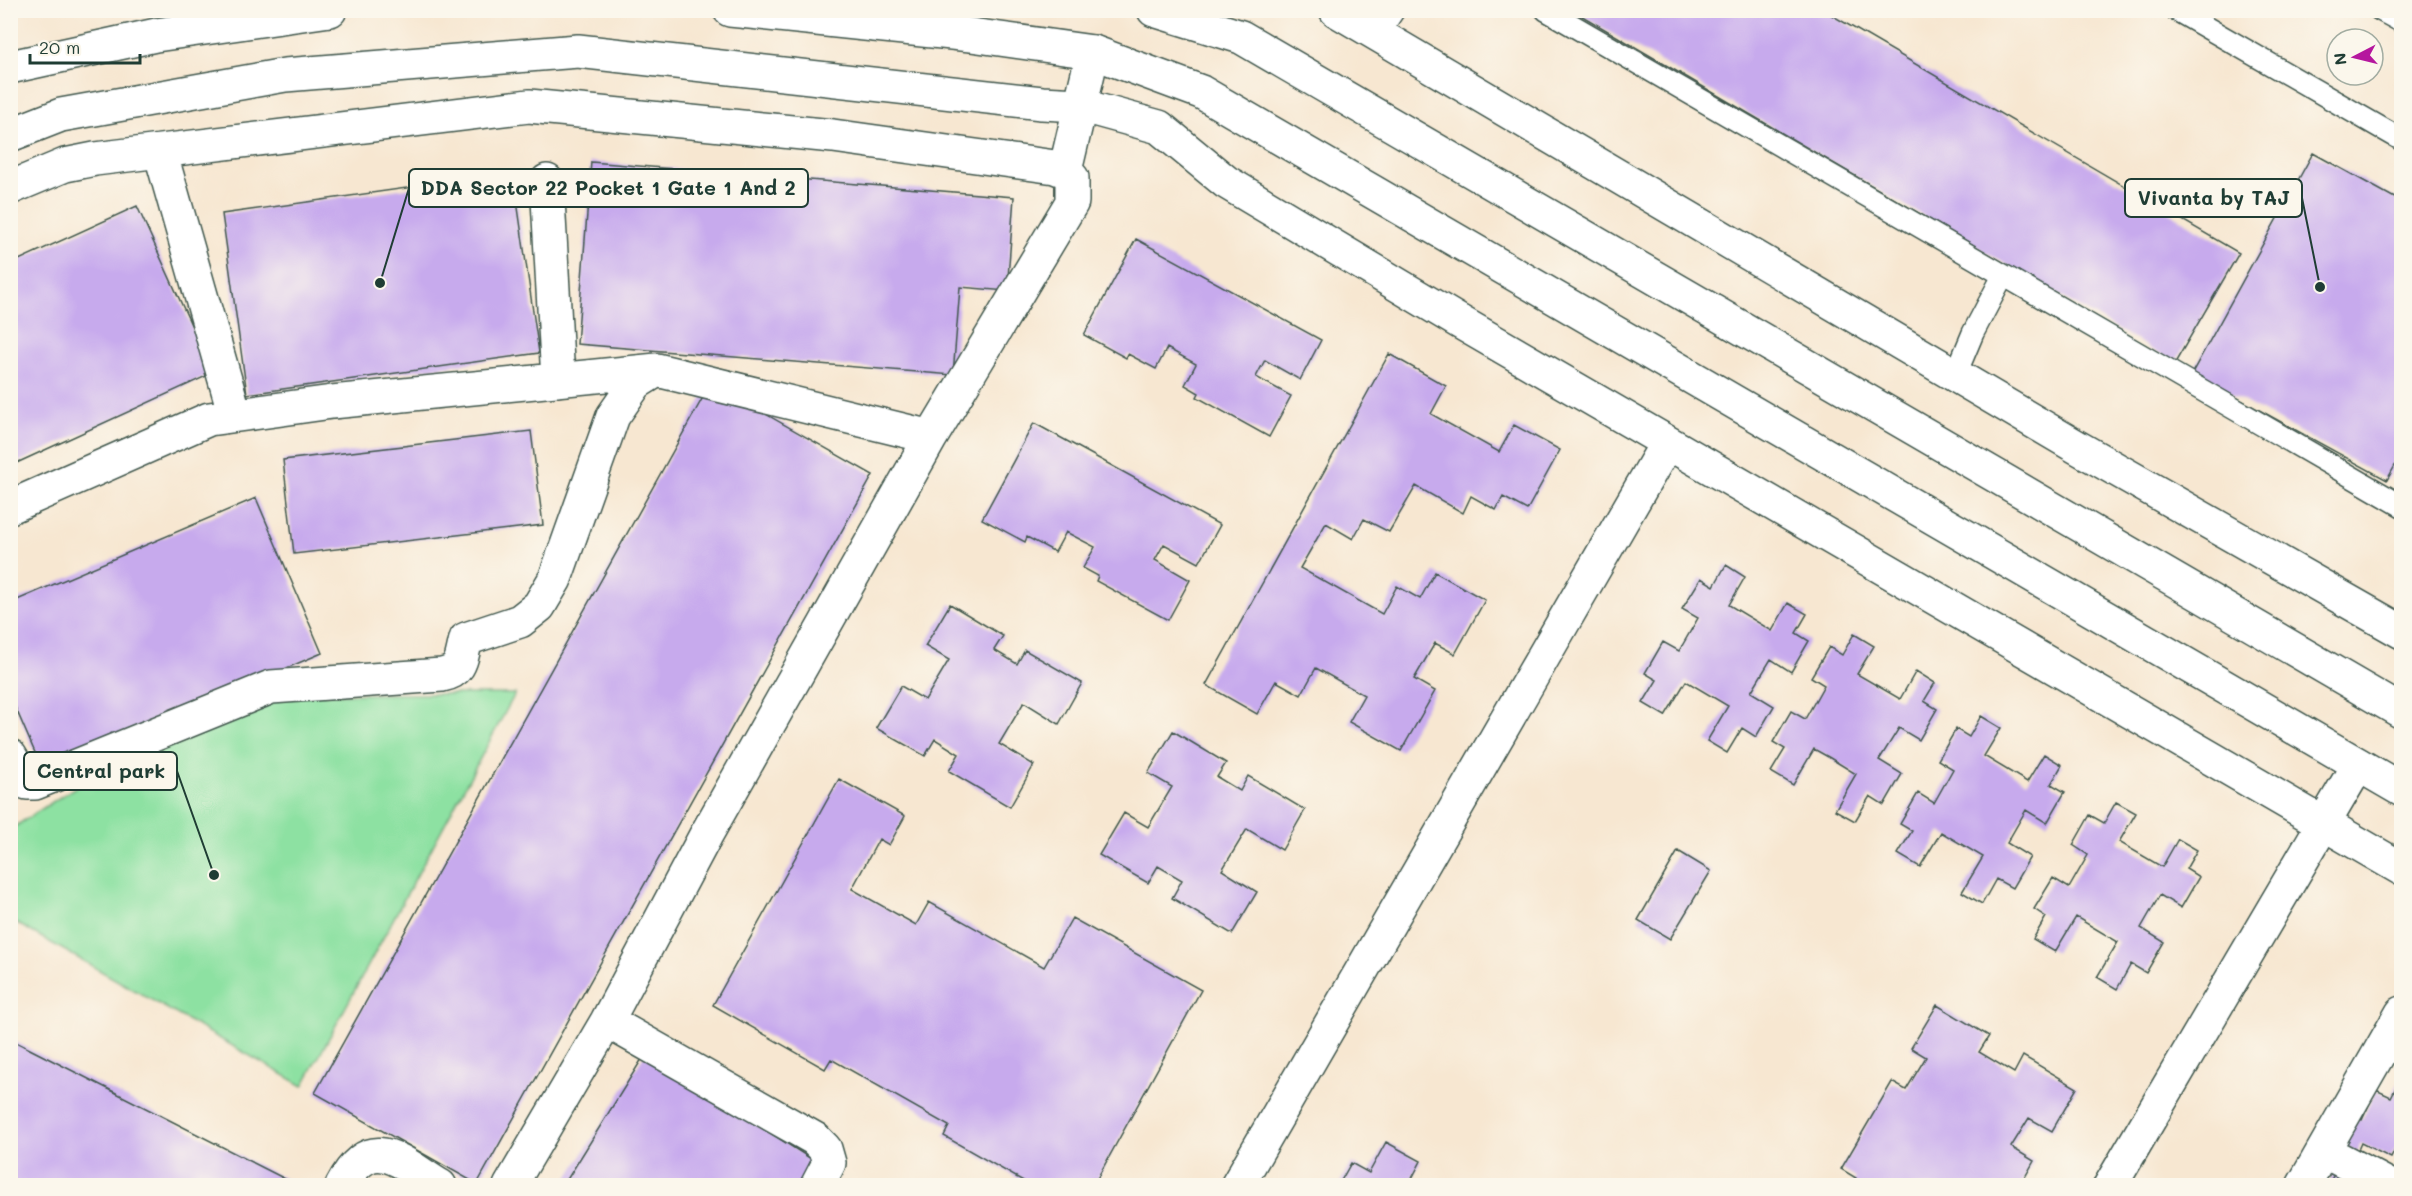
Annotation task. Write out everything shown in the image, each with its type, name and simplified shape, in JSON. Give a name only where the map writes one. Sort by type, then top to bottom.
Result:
[{"type":"street","points":[[10,67],[156,35],[330,10]]},
{"type":"street","points":[[730,10],[971,35],[1093,52],[1201,92],[2402,790]]},
{"type":"street","points":[[1154,10],[1241,37],[2402,712]]},
{"type":"street","points":[[1336,10],[1386,23],[1955,376],[2402,632]]},
{"type":"street","points":[[10,135],[61,115],[285,75],[578,51],[1042,103],[1079,105],[1159,127],[1226,182],[1667,443],[2402,869]]},
{"type":"street","points":[[1065,171],[1093,52]]},
{"type":"street","points":[[10,188],[65,165],[529,106],[833,136],[1055,167],[1065,171],[1072,178],[1071,202],[931,436],[706,835],[607,1021],[510,1185]]},
{"type":"street","points":[[160,152],[235,415]]},
{"type":"street","points":[[547,181],[558,380]]},
{"type":"street","points":[[10,507],[209,419],[332,402],[657,370],[931,436]]},
{"type":"street","points":[[10,756],[27,783],[35,783],[271,687],[431,676],[454,672],[458,667],[466,639],[520,621],[539,606],[555,579],[613,416],[636,383],[657,370]]},
{"type":"street","points":[[1237,1185],[1667,443]]},
{"type":"street","points":[[2110,1185],[2358,765]]},
{"type":"street","points":[[2303,1185],[2402,1013]]},
{"type":"street","points":[[607,1021],[815,1139],[825,1149],[830,1163],[818,1185]]},
{"type":"street","points":[[2324,1150],[2390,1185]]},
{"type":"street","points":[[342,1185],[351,1168],[362,1157],[377,1153],[390,1156],[440,1185]]},
{"type":"lane","points":[[1546,10],[2402,506]]},
{"type":"lane","points":[[2176,10],[2402,140]]},
{"type":"lane","points":[[2380,10],[2402,22]]},
{"type":"lane","points":[[1955,376],[2003,276]]},
{"type":"green space","points":[[279,694],[515,694],[303,1086],[11,920],[11,829],[80,784]]},
{"type":"building","points":[[1572,10],[1823,10],[2239,253],[2175,363]]},
{"type":"building","points":[[2313,153],[2402,202],[2402,453],[2387,480],[2192,373]]},
{"type":"building","points":[[591,162],[1014,197],[1007,291],[960,287],[953,375],[577,344]]},
{"type":"building","points":[[513,173],[539,353],[247,394],[222,214]]},
{"type":"building","points":[[137,206],[213,373],[10,466],[10,264]]},
{"type":"building","points":[[1136,239],[1321,340],[1300,380],[1265,360],[1256,377],[1291,396],[1269,437],[1197,397],[1199,393],[1185,385],[1196,364],[1167,348],[1156,369],[1128,354],[1126,358],[1084,335]]},
{"type":"building","points":[[1389,354],[1446,386],[1431,414],[1499,452],[1514,425],[1560,450],[1527,510],[1503,497],[1496,510],[1471,496],[1463,513],[1416,486],[1389,532],[1364,519],[1353,539],[1326,523],[1300,568],[1382,614],[1397,586],[1420,599],[1435,572],[1485,600],[1455,654],[1435,643],[1414,679],[1435,691],[1401,751],[1349,722],[1364,695],[1316,668],[1301,695],[1276,681],[1257,714],[1206,685]]},
{"type":"building","points":[[711,383],[873,475],[477,1184],[315,1093]]},
{"type":"building","points":[[1034,423],[1220,525],[1199,563],[1164,544],[1155,560],[1190,580],[1168,620],[1096,581],[1098,576],[1083,568],[1095,547],[1066,532],[1055,552],[1027,537],[1025,542],[982,519]]},
{"type":"building","points":[[531,431],[543,525],[294,554],[283,460]]},
{"type":"building","points":[[256,498],[322,653],[43,771],[10,695],[10,603]]},
{"type":"building","points":[[1726,565],[1745,577],[1729,605],[1772,631],[1788,603],[1807,614],[1796,633],[1809,641],[1791,672],[1771,659],[1751,692],[1774,706],[1756,737],[1742,728],[1727,753],[1707,741],[1728,706],[1686,681],[1665,716],[1643,703],[1657,680],[1645,673],[1663,642],[1679,651],[1698,618],[1682,609],[1701,578],[1714,586]]},
{"type":"building","points":[[950,604],[1003,636],[994,650],[1017,664],[1025,650],[1082,683],[1059,724],[1024,702],[999,744],[1034,765],[1010,807],[949,771],[959,754],[935,739],[925,756],[876,728],[901,686],[925,700],[949,660],[925,646]]},
{"type":"building","points":[[1854,634],[1874,646],[1857,674],[1900,699],[1916,671],[1935,683],[1924,701],[1937,709],[1919,740],[1899,728],[1879,760],[1902,774],[1884,805],[1870,796],[1855,821],[1835,810],[1856,774],[1830,758],[1814,749],[1793,785],[1771,772],[1785,749],[1773,742],[1791,711],[1805,719],[1824,685],[1811,677],[1829,647],[1842,655]]},
{"type":"building","points":[[1981,716],[2001,728],[1984,756],[2027,782],[2044,754],[2062,765],[2051,784],[2065,792],[2047,823],[2026,810],[2007,843],[2030,857],[2012,888],[1996,879],[1982,904],[1962,892],[1983,857],[1941,832],[1920,867],[1898,854],[1912,831],[1900,824],[1918,793],[1934,803],[1953,769],[1938,760],[1956,729],[1969,737]]},
{"type":"building","points":[[1173,731],[1226,763],[1217,777],[1240,791],[1248,776],[1305,810],[1282,850],[1247,829],[1222,870],[1257,892],[1232,934],[1172,898],[1182,880],[1158,866],[1148,883],[1099,855],[1124,813],[1148,827],[1172,787],[1148,773]]},
{"type":"building","points":[[839,779],[905,816],[889,845],[879,839],[852,889],[916,925],[929,902],[1044,967],[1072,918],[1201,990],[1093,1186],[1032,1186],[944,1136],[949,1126],[831,1059],[825,1069],[713,1005]]},
{"type":"building","points":[[2116,802],[2136,813],[2119,842],[2162,867],[2178,839],[2197,850],[2186,869],[2199,877],[2181,908],[2160,895],[2141,928],[2164,942],[2146,973],[2131,964],[2117,989],[2097,977],[2118,942],[2076,917],[2055,952],[2033,939],[2046,917],[2034,909],[2053,878],[2069,888],[2088,855],[2073,845],[2090,815],[2104,823]]},
{"type":"building","points":[[1678,851],[1711,871],[1670,939],[1638,920]]},
{"type":"building","points":[[1937,1005],[1989,1036],[1979,1052],[2014,1073],[2023,1056],[2077,1088],[2052,1131],[2029,1118],[2011,1147],[2034,1161],[2020,1186],[1851,1186],[1856,1178],[1841,1169],[1892,1082],[1906,1090],[1926,1057],[1911,1048]]},
{"type":"building","points":[[10,1039],[299,1186],[10,1186]]},
{"type":"building","points":[[645,1054],[816,1162],[801,1186],[563,1186]]},
{"type":"building","points":[[2402,1076],[2402,1151],[2396,1148],[2391,1158],[2361,1143],[2357,1152],[2344,1145],[2358,1118],[2362,1120],[2376,1090],[2391,1097]]},
{"type":"building","points":[[1386,1142],[1421,1161],[1408,1186],[1338,1186],[1351,1163],[1369,1173]]},
{"type":"building","points":[[2336,1170],[2364,1186],[2328,1186]]},
{"type":"place","name":"DDA Sector 22 Pocket 1 Gate 1 And 2","points":[[380,283]]},
{"type":"place","name":"Vivanta by TAJ","points":[[2320,287]]},
{"type":"place","name":"Central park","points":[[214,875]]}]
